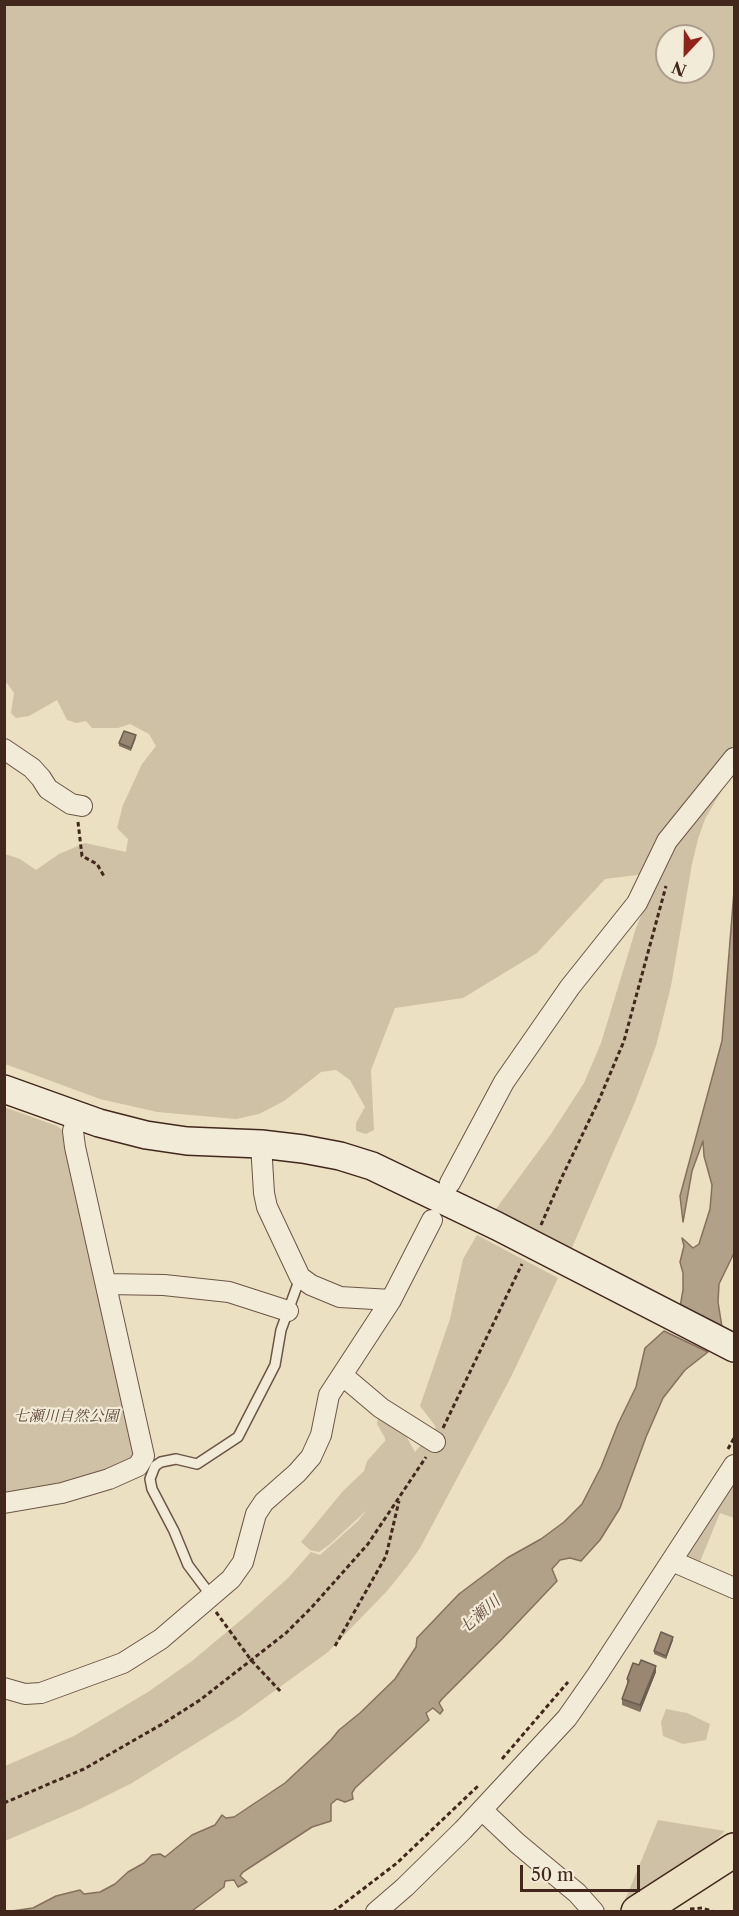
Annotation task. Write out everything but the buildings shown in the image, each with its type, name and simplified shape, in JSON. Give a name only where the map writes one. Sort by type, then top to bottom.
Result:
[{"type":"highway","points":[[638,1911],[735,1850]]},
{"type":"street","points":[[4,749],[32,768],[48,789],[79,806]]},
{"type":"street","points":[[450,1183],[504,1082],[570,987],[637,903],[668,840],[735,758]]},
{"type":"street","points":[[4,1089],[123,1130],[169,1139],[261,1144],[321,1152],[372,1166],[536,1246],[735,1348]]},
{"type":"street","points":[[4,1503],[62,1493],[149,1463],[142,1445],[75,1147],[73,1131],[78,1115]]},
{"type":"street","points":[[261,1144],[267,1207],[300,1277],[311,1285],[340,1297],[391,1300]]},
{"type":"street","points":[[4,1688],[25,1694],[41,1693],[113,1667],[161,1639],[226,1584],[240,1567],[245,1556],[253,1521],[260,1508],[311,1458],[323,1430],[328,1399],[391,1300],[432,1220]]},
{"type":"street","points":[[107,1284],[164,1285],[229,1292],[288,1311]]},
{"type":"street","points":[[342,1375],[381,1408],[435,1442]]},
{"type":"street","points":[[382,1909],[482,1810],[574,1709],[672,1561],[730,1460]]},
{"type":"street","points":[[672,1561],[735,1588]]},
{"type":"street","points":[[482,1810],[510,1837],[577,1893],[594,1911]]},
{"type":"lane","points":[[212,1596],[188,1565],[174,1531],[152,1489],[149,1463],[176,1459],[196,1464],[238,1437],[276,1365],[279,1340],[300,1277]]},
{"type":"path","points":[[79,806],[82,856],[97,864],[105,878]]},
{"type":"path","points":[[4,1803],[49,1785],[124,1747],[200,1700],[286,1633],[368,1544],[435,1442],[536,1246],[561,1179],[624,1041],[667,882]]},
{"type":"path","points":[[730,1460],[735,1438]]},
{"type":"path","points":[[335,1647],[386,1556],[399,1499]]},
{"type":"path","points":[[227,1628],[251,1660],[281,1692]]},
{"type":"path","points":[[499,1763],[574,1675]]},
{"type":"path","points":[[333,1911],[398,1863],[478,1785]]},
{"type":"path","points":[[684,1910],[696,1908],[715,1911]]},
{"type":"green space","points":[[5,5],[734,5],[734,762],[722,790],[705,819],[698,839],[671,986],[656,1046],[635,1102],[571,1250],[493,1213],[551,1134],[584,1083],[601,1043],[636,928],[646,904],[653,873],[605,879],[537,953],[463,998],[395,1008],[371,1070],[374,1130],[366,1134],[356,1131],[356,1123],[365,1107],[350,1080],[336,1070],[321,1072],[284,1101],[259,1114],[236,1119],[157,1112],[100,1099],[5,1064],[5,854],[20,859],[36,870],[59,854],[85,843],[126,852],[128,839],[117,828],[123,805],[142,764],[156,746],[149,734],[130,724],[118,728],[92,728],[86,721],[76,723],[67,720],[57,700],[29,716],[16,718],[11,713],[14,693],[7,683],[5,684]]},
{"type":"green space","name":"七瀬川自然公園","points":[[4,1107],[57,1126],[65,1132],[135,1458],[80,1481],[4,1494]]},
{"type":"green space","points":[[477,1235],[558,1278],[511,1377],[420,1548],[408,1565],[387,1591],[328,1652],[240,1716],[132,1783],[82,1808],[5,1841],[5,1766],[74,1736],[148,1692],[192,1661],[247,1615],[288,1578],[311,1552],[320,1555],[358,1521],[367,1510],[319,1552],[310,1550],[301,1542],[343,1491],[364,1471],[367,1461],[385,1441],[377,1424],[378,1418],[404,1432],[415,1452],[436,1427],[420,1406],[450,1319],[463,1259]]},
{"type":"green space","points":[[734,1472],[734,1518],[720,1513],[697,1569],[683,1561],[685,1548]]},
{"type":"green space","points":[[666,1709],[687,1713],[710,1724],[706,1740],[683,1744],[663,1736],[661,1722]]},
{"type":"green space","points":[[658,1820],[725,1831],[710,1846],[625,1900]]},
{"type":"water","points":[[734,891],[734,1253],[719,1284],[718,1302],[722,1327],[680,1307],[683,1290],[683,1273],[680,1262],[684,1246],[682,1238],[693,1248],[699,1244],[710,1209],[712,1185],[704,1156],[703,1141],[692,1171],[683,1222],[680,1196],[722,1041]]},
{"type":"water","name":"七瀬川","points":[[664,1331],[708,1352],[685,1370],[663,1398],[620,1508],[600,1540],[581,1561],[570,1558],[560,1560],[552,1569],[557,1581],[442,1699],[439,1703],[443,1710],[440,1714],[433,1708],[426,1713],[429,1720],[355,1788],[352,1793],[353,1799],[345,1802],[337,1799],[331,1804],[331,1821],[312,1827],[243,1872],[240,1876],[247,1882],[238,1887],[234,1880],[225,1881],[224,1887],[192,1911],[12,1911],[33,1908],[56,1896],[80,1890],[84,1894],[100,1892],[115,1884],[152,1855],[160,1854],[165,1857],[192,1835],[215,1825],[222,1815],[226,1818],[234,1817],[285,1783],[395,1679],[416,1647],[417,1638],[459,1594],[507,1558],[541,1539],[564,1522],[582,1504],[636,1387],[645,1348]]}]
